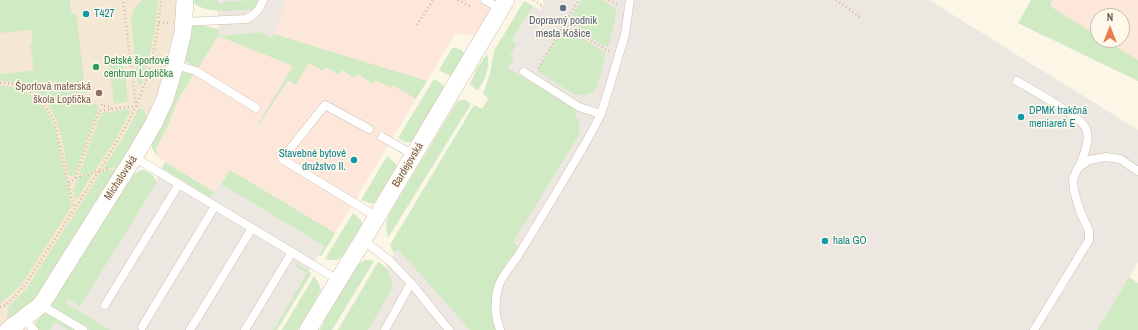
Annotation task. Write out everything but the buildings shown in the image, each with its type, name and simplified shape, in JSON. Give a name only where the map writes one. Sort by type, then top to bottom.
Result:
[{"type":"street","name":"Michalovská","points":[[8,330],[29,324],[131,162],[154,122],[165,99],[176,65],[183,32],[185,0]]},
{"type":"street","name":"Bardejovská","points":[[308,330],[377,217],[503,4]]},
{"type":"lane","points":[[184,22],[246,19],[253,16],[258,11],[263,0]]},
{"type":"lane","points":[[484,0],[503,4]]},
{"type":"lane","points":[[500,330],[496,315],[497,288],[501,278],[518,257],[601,114],[625,34],[630,0]]},
{"type":"lane","points":[[176,65],[196,71],[256,108]]},
{"type":"lane","points":[[524,72],[579,107],[601,114]]},
{"type":"lane","points":[[1017,81],[1075,116],[1086,127],[1088,134],[1087,146],[1073,179],[1074,191],[1089,231],[1089,240],[1034,330]]},
{"type":"lane","points":[[369,129],[325,105],[282,159],[377,217]]},
{"type":"lane","points":[[382,137],[414,155]]},
{"type":"lane","points":[[1078,168],[1089,160],[1106,157],[1120,159],[1138,171]]},
{"type":"lane","points":[[131,162],[179,184],[338,280]]},
{"type":"lane","points":[[105,305],[179,184]]},
{"type":"lane","points":[[142,327],[215,206]]},
{"type":"lane","points":[[190,330],[252,228]]},
{"type":"lane","points":[[363,240],[390,262],[411,283],[449,330]]},
{"type":"lane","points":[[244,330],[292,252]]},
{"type":"lane","points":[[385,330],[411,283]]},
{"type":"lane","points":[[41,305],[83,330]]},
{"type":"path","points":[[123,0],[136,106]]},
{"type":"path","points":[[0,307],[6,304],[25,285],[99,171],[136,106],[147,78],[153,56],[161,0]]},
{"type":"path","points":[[417,25],[433,0]]},
{"type":"path","points":[[458,0],[472,8]]},
{"type":"path","points":[[534,0],[542,6]]},
{"type":"path","points":[[532,77],[579,0]]},
{"type":"path","points":[[836,0],[861,18]]},
{"type":"path","points":[[564,24],[618,57]]},
{"type":"path","points":[[0,83],[14,84],[23,88],[40,99],[49,110],[56,124],[74,208]]},
{"type":"path","points":[[102,104],[102,106],[110,106],[111,109]]},
{"type":"path","points":[[75,178],[99,111],[136,106]]},
{"type":"path","points":[[69,182],[75,178],[131,162]]},
{"type":"shaded area","points":[[0,0],[185,0],[165,99],[41,305],[0,330]]},
{"type":"shaded area","points":[[218,0],[286,0],[273,38],[260,32],[218,36]]},
{"type":"shaded area","points":[[286,0],[498,0],[477,35],[455,34],[335,233],[324,246],[221,182],[214,192],[158,157],[156,152],[156,148],[168,126],[177,102],[218,36],[293,66],[304,43],[274,34]]},
{"type":"shaded area","points":[[542,0],[929,0],[1138,130],[1138,262],[1097,330],[348,330],[513,58],[510,56],[517,44],[512,40],[533,6],[540,10],[545,2]]},
{"type":"shaded area","points":[[1031,0],[1138,0],[1138,81],[1018,23]]},
{"type":"shaded area","points":[[165,162],[214,192],[222,182],[221,184],[324,246],[273,330],[50,330],[68,299],[80,307],[157,182],[159,172]]},
{"type":"green space","points":[[0,0],[70,0],[71,14],[76,13],[87,105],[98,104],[98,109],[73,176],[70,176],[68,173],[61,135],[50,107],[44,100],[26,87],[12,82],[0,81],[0,73],[34,70],[30,44],[33,43],[32,31],[0,33]]},
{"type":"green space","points":[[143,0],[158,0],[152,44],[140,87],[137,79],[131,20],[135,8]]},
{"type":"green space","points":[[194,0],[218,0],[218,3],[258,0],[255,9],[223,11],[199,7],[194,3]]},
{"type":"green space","points":[[582,0],[602,0],[616,9],[609,44],[607,46],[604,46],[570,24],[572,16]]},
{"type":"green space","points":[[1031,0],[1053,0],[1050,6],[1090,31],[1090,48],[1118,48],[1138,60],[1138,81],[1018,23]]},
{"type":"green space","points":[[524,1],[533,6],[512,40],[517,44],[510,56],[514,58],[508,68],[575,109],[575,114],[580,125],[579,135],[513,242],[519,247],[515,254],[508,259],[498,277],[493,297],[492,320],[496,330],[470,330],[398,249],[394,254],[390,245],[474,105],[482,109],[489,99],[483,94],[490,74],[494,51]]},
{"type":"green space","points":[[195,24],[218,29],[218,36],[199,67],[188,63],[184,58],[191,28],[192,25]]},
{"type":"green space","points":[[567,29],[605,53],[597,87],[593,92],[586,95],[574,94],[537,71],[561,32]]},
{"type":"green space","points":[[260,32],[272,38],[274,34],[427,81],[416,99],[393,85],[391,88],[375,80],[373,84],[358,74],[354,78],[342,70],[339,75],[326,67],[323,71],[309,63],[295,85],[288,80],[259,125],[258,124],[293,66],[218,36]]},
{"type":"green space","points":[[452,48],[463,51],[464,55],[452,77],[439,70]]},
{"type":"green space","points":[[487,54],[487,73],[481,86],[478,90],[476,90],[470,84],[477,68]]},
{"type":"green space","points":[[122,63],[124,66],[128,100],[127,102],[114,104],[109,64]]},
{"type":"green space","points":[[182,72],[194,74],[177,102],[168,126],[156,148],[158,157],[152,148],[152,143],[176,92]]},
{"type":"green space","points":[[434,79],[445,88],[413,142],[405,142],[398,138]]},
{"type":"green space","points":[[0,86],[8,86],[24,91],[37,100],[48,112],[53,124],[69,188],[71,207],[23,282],[12,294],[0,303]]},
{"type":"green space","points":[[465,100],[471,104],[388,238],[386,226],[388,216],[457,101]]},
{"type":"green space","points":[[139,108],[144,111],[146,121],[119,167],[103,169],[125,135]]},
{"type":"green space","points":[[130,109],[118,135],[94,172],[79,175],[101,113]]},
{"type":"green space","points":[[387,156],[396,164],[396,167],[375,202],[372,204],[361,200]]},
{"type":"green space","points":[[165,162],[214,192],[211,198],[162,168]]},
{"type":"green space","points":[[118,169],[36,297],[28,307],[7,321],[9,306],[27,288],[102,171]]},
{"type":"green space","points":[[142,170],[151,174],[157,182],[80,307],[68,299],[66,303],[110,330],[90,330],[50,306],[130,179],[134,174]]},
{"type":"green space","points":[[230,170],[335,233],[321,256],[319,256],[324,246],[221,184]]},
{"type":"green space","points":[[93,173],[77,199],[75,198],[73,191],[78,177]]},
{"type":"green space","points":[[353,213],[361,220],[362,224],[339,259],[325,259]]},
{"type":"green space","points":[[365,260],[374,261],[332,330],[320,330],[328,313],[354,270]]},
{"type":"green space","points":[[378,262],[384,266],[388,272],[393,287],[368,330],[338,330]]},
{"type":"green space","points":[[297,264],[309,271],[311,274],[277,330],[273,330],[307,273],[296,266]]},
{"type":"green space","points":[[314,276],[321,289],[298,330],[282,330]]},
{"type":"green space","points":[[1129,277],[1138,283],[1138,330],[1097,330]]},
{"type":"green space","points":[[46,312],[78,330],[68,330],[55,322],[50,330],[38,330],[35,323]]},
{"type":"place","name":"Dopravný podnik mesta Košice","points":[[563,8]]},
{"type":"place","name":"T427","points":[[86,14]]},
{"type":"place","name":"Detské športové centrum Loptička","points":[[96,67]]},
{"type":"place","name":"Športová materská škola Loptička","points":[[99,93]]},
{"type":"place","name":"DPMK trakčná meniareň E","points":[[1021,117]]},
{"type":"place","name":"Stavebné bytové družstvo II.","points":[[354,160]]},
{"type":"place","name":"hala GO","points":[[825,241]]}]
